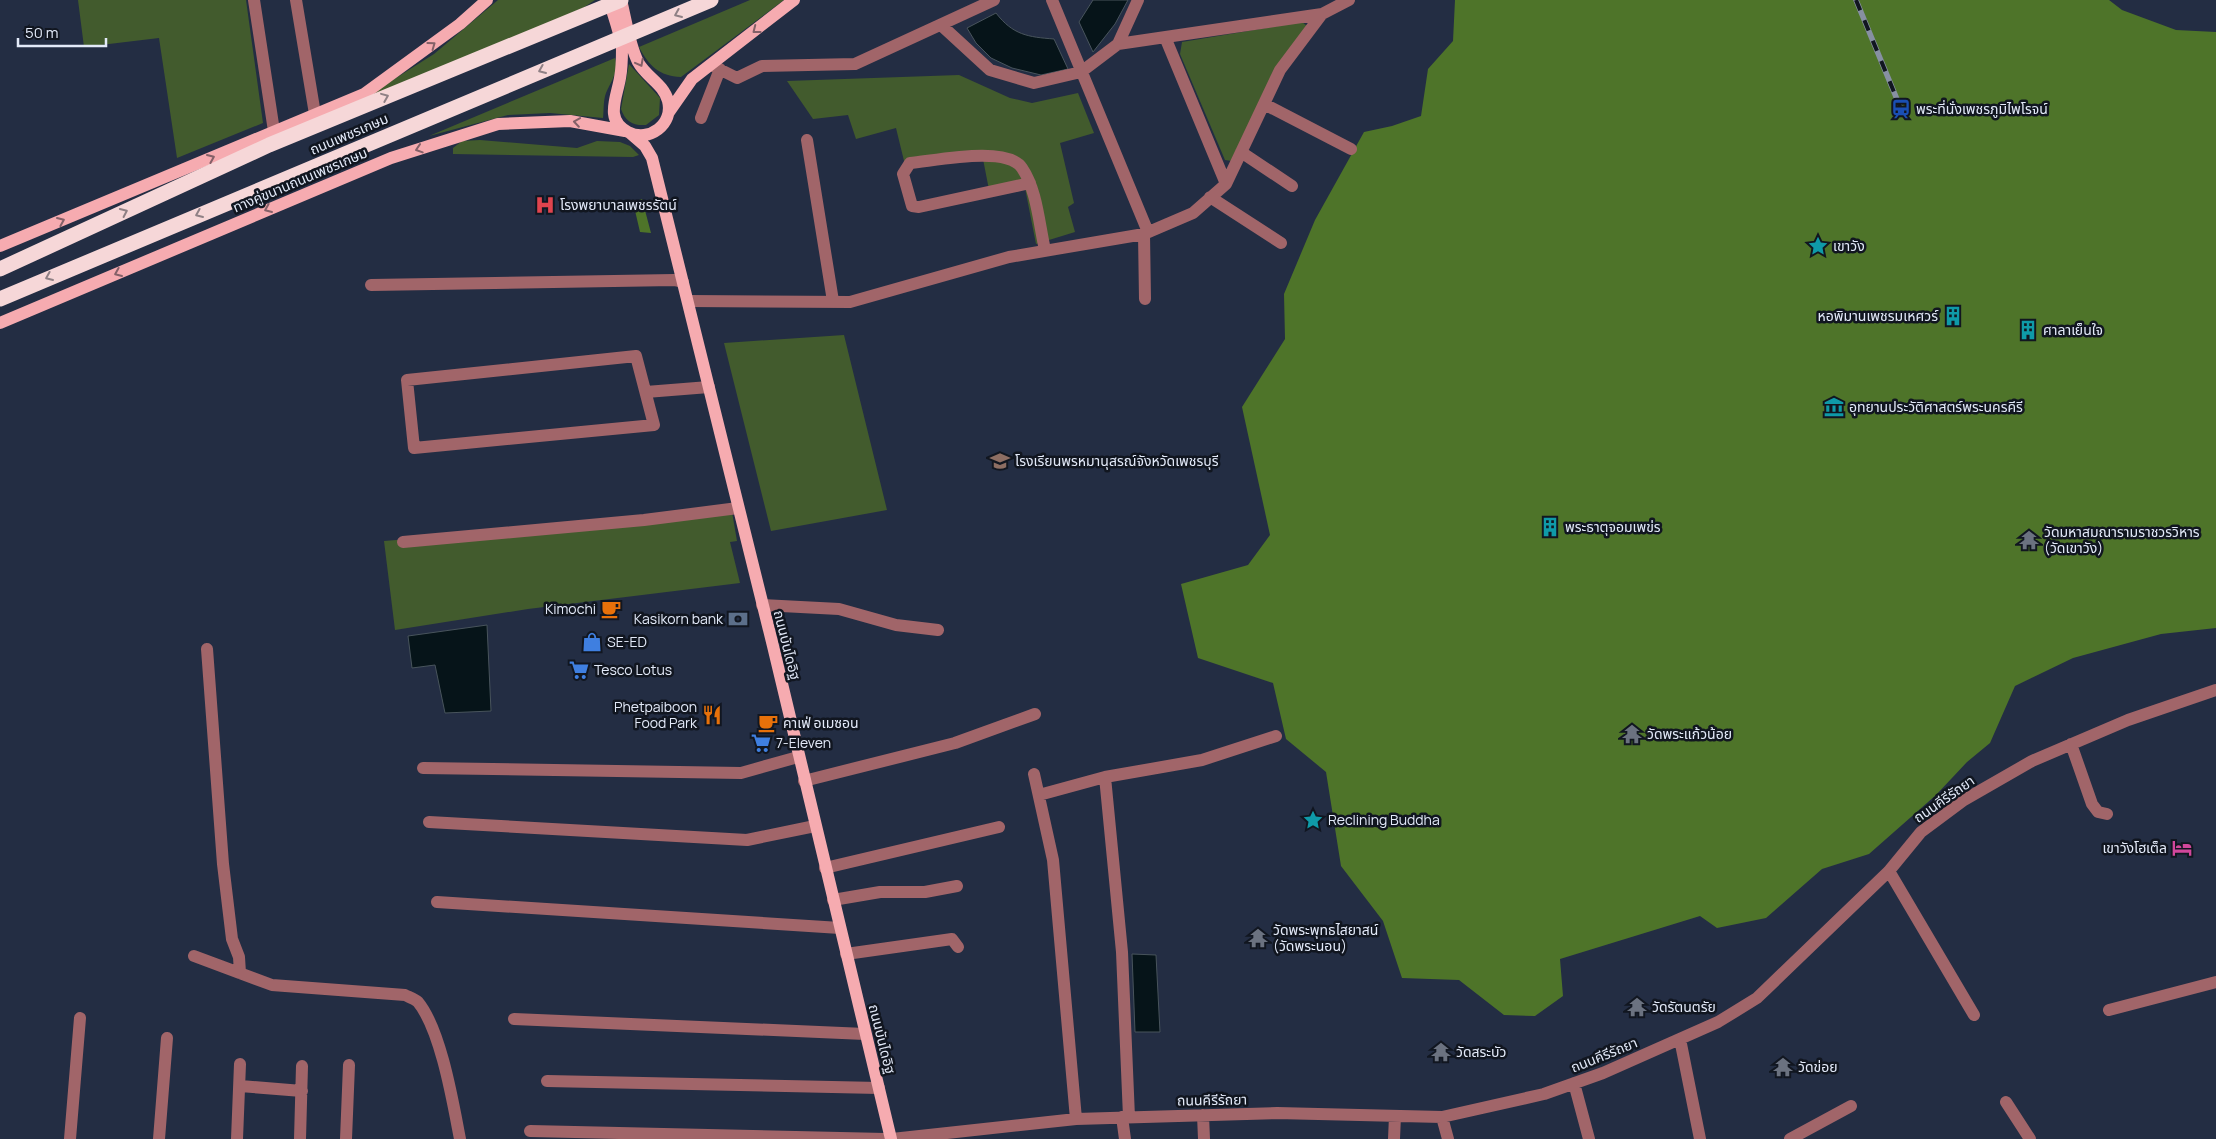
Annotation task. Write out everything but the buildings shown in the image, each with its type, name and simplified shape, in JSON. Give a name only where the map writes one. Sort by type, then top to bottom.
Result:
[{"type":"highway","name":"ถนนเพชรเกษม","points":[[0,269],[269,145],[621,0]]},
{"type":"highway","name":"ถนนเพชรเกษม","points":[[0,299],[711,0]]},
{"type":"main road","points":[[0,246],[364,94],[460,24],[487,0]]},
{"type":"main road","name":"ถนนบันไดอิฐ","points":[[609,0],[622,45],[622,62],[613,112],[619,125],[638,139],[652,158]]},
{"type":"main road","points":[[621,0],[638,62],[647,75],[667,96],[669,112]]},
{"type":"main road","points":[[669,112],[692,79],[715,67],[794,0]]},
{"type":"main road","name":"ถนนบันไดอิฐ","points":[[669,112],[654,143],[652,158],[891,1139]]},
{"type":"main road","name":"ทางคู่ขนานถนนเพชรเกษม","points":[[0,323],[391,158],[498,124],[570,120],[646,135],[662,127]]},
{"type":"street","points":[[254,0],[274,131]]},
{"type":"street","points":[[296,0],[315,114]]},
{"type":"street","points":[[701,118],[715,67],[737,78],[762,66],[855,64],[994,0]]},
{"type":"street","points":[[1052,0],[1146,233],[1145,299]]},
{"type":"street","points":[[941,25],[990,70],[1034,83],[1082,72],[1118,44],[1138,0]]},
{"type":"street","points":[[1118,44],[1322,14],[1349,0]]},
{"type":"street","points":[[688,301],[850,302],[1009,257],[1146,233],[1193,213],[1226,184],[1280,70],[1322,14]]},
{"type":"street","points":[[1165,37],[1226,184]]},
{"type":"street","points":[[1264,104],[1351,148]]},
{"type":"street","points":[[807,140],[833,301]]},
{"type":"street","points":[[1241,152],[1292,186]]},
{"type":"street","points":[[1030,183],[919,207],[912,206],[903,174],[910,163],[990,155],[1010,158],[1021,166],[1030,183],[1045,250]]},
{"type":"street","points":[[1210,197],[1280,243]]},
{"type":"street","points":[[371,285],[674,280],[683,282]]},
{"type":"street","points":[[636,356],[646,392],[654,424],[414,448],[407,380],[636,356]]},
{"type":"street","points":[[646,392],[709,387]]},
{"type":"street","points":[[403,542],[644,520],[738,508]]},
{"type":"street","points":[[762,605],[839,609],[896,625],[938,630]]},
{"type":"street","points":[[207,649],[223,864],[232,939],[239,957],[240,973]]},
{"type":"street","name":"ถนนคีรีรัถยา","points":[[891,1139],[1076,1119],[1126,1117],[1296,1113],[1442,1117],[1544,1094],[1603,1073],[1718,1022],[1757,998],[1890,871],[1921,832],[1964,800],[2032,761],[2128,720],[2216,690]]},
{"type":"street","points":[[804,781],[955,743],[1035,714]]},
{"type":"street","points":[[1039,795],[1105,777],[1202,760],[1276,736]]},
{"type":"street","points":[[2071,744],[2092,804],[2098,812],[2107,814]]},
{"type":"street","points":[[423,768],[741,773],[798,757]]},
{"type":"street","points":[[1034,774],[1053,860],[1076,1119]]},
{"type":"street","points":[[1105,777],[1122,952],[1125,1139]]},
{"type":"street","points":[[429,822],[747,840],[815,826]]},
{"type":"street","points":[[825,868],[999,826]]},
{"type":"street","points":[[1890,871],[1974,1015]]},
{"type":"street","points":[[833,900],[880,892],[925,892],[957,886]]},
{"type":"street","points":[[437,902],[840,928]]},
{"type":"street","points":[[846,954],[952,939],[958,947]]},
{"type":"street","points":[[194,956],[272,985],[405,995],[418,1001],[429,1020],[446,1072],[460,1139]]},
{"type":"street","points":[[2109,1010],[2216,982]]},
{"type":"street","points":[[70,1139],[80,1018]]},
{"type":"street","points":[[514,1019],[866,1034]]},
{"type":"street","points":[[159,1139],[167,1038]]},
{"type":"street","points":[[1680,1039],[1700,1139]]},
{"type":"street","points":[[237,1139],[240,1064]]},
{"type":"street","points":[[346,1139],[349,1065]]},
{"type":"street","points":[[300,1139],[302,1066]]},
{"type":"street","points":[[548,1081],[879,1088]]},
{"type":"street","points":[[1574,1083],[1588,1139]]},
{"type":"street","points":[[240,1086],[302,1091]]},
{"type":"street","points":[[2006,1102],[2030,1139]]},
{"type":"street","points":[[1790,1139],[1851,1106]]},
{"type":"street","points":[[1203,1115],[1204,1139]]},
{"type":"street","points":[[1394,1139],[1395,1116]]},
{"type":"street","points":[[1442,1117],[1448,1139]]},
{"type":"street","points":[[530,1131],[885,1139]]},
{"type":"green space","points":[[78,0],[246,0],[263,123],[177,158],[159,38],[84,47]]},
{"type":"green space","points":[[498,0],[595,0],[583,8],[350,107],[434,54]]},
{"type":"green space","points":[[750,0],[784,0],[681,77],[667,75],[656,69],[647,60],[639,47]]},
{"type":"green space","points":[[1455,0],[2109,0],[2122,10],[2176,30],[2216,32],[2216,628],[2161,634],[2073,658],[2015,686],[1990,743],[1967,762],[1936,795],[1869,854],[1822,869],[1766,918],[1717,928],[1700,916],[1560,959],[1563,996],[1535,1016],[1504,1015],[1459,980],[1402,978],[1383,921],[1341,866],[1326,772],[1286,739],[1273,683],[1198,658],[1181,584],[1248,565],[1270,535],[1242,407],[1285,339],[1284,294],[1315,220],[1364,132],[1392,126],[1421,116],[1428,69],[1453,41]]},
{"type":"green space","points":[[1302,22],[1307,26],[1232,161],[1225,160],[1180,54],[1182,42]]},
{"type":"green space","points":[[615,58],[616,68],[605,96],[603,118],[550,113],[508,115],[429,136]]},
{"type":"green space","points":[[629,64],[660,98],[659,115],[646,125],[637,125],[630,122],[621,109]]},
{"type":"green space","points":[[959,75],[1010,98],[1032,103],[1078,93],[1094,133],[1060,143],[1074,203],[1068,207],[1075,232],[1036,244],[1025,188],[990,195],[983,159],[906,169],[896,128],[856,139],[848,115],[813,119],[787,81]]},
{"type":"green space","points":[[480,140],[577,148],[597,141],[620,142],[630,146],[639,155],[633,157],[453,154],[453,148],[462,141]]},
{"type":"green space","points":[[642,199],[651,233],[640,232],[633,202]]},
{"type":"green space","points":[[844,335],[887,510],[771,531],[724,343]]},
{"type":"green space","points":[[732,512],[737,541],[730,542],[740,583],[528,609],[395,630],[384,541]]},
{"type":"shaded area","points":[[1093,0],[1128,0],[1115,24],[1093,52],[1079,22]]},
{"type":"shaded area","points":[[996,13],[1009,26],[1022,34],[1054,39],[1068,69],[1041,75],[1012,68],[991,58],[976,43],[967,28]]},
{"type":"shaded area","points":[[487,625],[491,711],[445,713],[435,665],[412,668],[408,636]]},
{"type":"shaded area","points":[[1132,954],[1156,955],[1160,1032],[1135,1032]]},
{"type":"railway","points":[[1856,0],[1901,109]]},
{"type":"place","name":"พระที่นั่งเพชรภูมิไพโรจน์","points":[[1901,109]]},
{"type":"place","name":"โรงพยาบาลเพชรรัตน์","points":[[545,205]]},
{"type":"place","name":"เขาวัง","points":[[1818,246]]},
{"type":"place","name":"หอพิมานเพชรมเหศวร์","points":[[1953,316]]},
{"type":"place","name":"ศาลาเย็นใจ","points":[[2028,330]]},
{"type":"place","name":"อุทยานประวัติศาสตร์พระนครคีรี","points":[[1834,407]]},
{"type":"place","name":"โรงเรียนพรหมานุสรณ์จังหวัดเพชรบุรี","points":[[1000,461]]},
{"type":"place","name":"พระธาตุจอมเพข่ร","points":[[1550,527]]},
{"type":"place","name":"วัดมหาสมณารามราชวรวิหาร (วัดเขาวัง)","points":[[2029,540]]},
{"type":"place","name":"Kimochi","points":[[611,609]]},
{"type":"place","name":"Kasikorn bank","points":[[738,619]]},
{"type":"place","name":"SE-ED","points":[[592,642]]},
{"type":"place","name":"Tesco Lotus","points":[[579,670]]},
{"type":"place","name":"Phetpaiboon Food Park","points":[[712,715]]},
{"type":"place","name":"คาเฟ่ อเมซอน","points":[[768,723]]},
{"type":"place","name":"วัดพระแก้วน้อย","points":[[1632,734]]},
{"type":"place","name":"7-Eleven","points":[[761,743]]},
{"type":"place","name":"Reclining Buddha","points":[[1313,820]]},
{"type":"place","name":"เขาวังโฮเต็ล","points":[[2182,848]]},
{"type":"place","name":"วัดพระพุทธไสยาสน์ (วัดพระนอน)","points":[[1258,938]]},
{"type":"place","name":"วัดรัตนตรัย","points":[[1637,1007]]},
{"type":"place","name":"วัดสระบัว","points":[[1441,1052]]},
{"type":"place","name":"วัดข่อย","points":[[1783,1067]]}]
